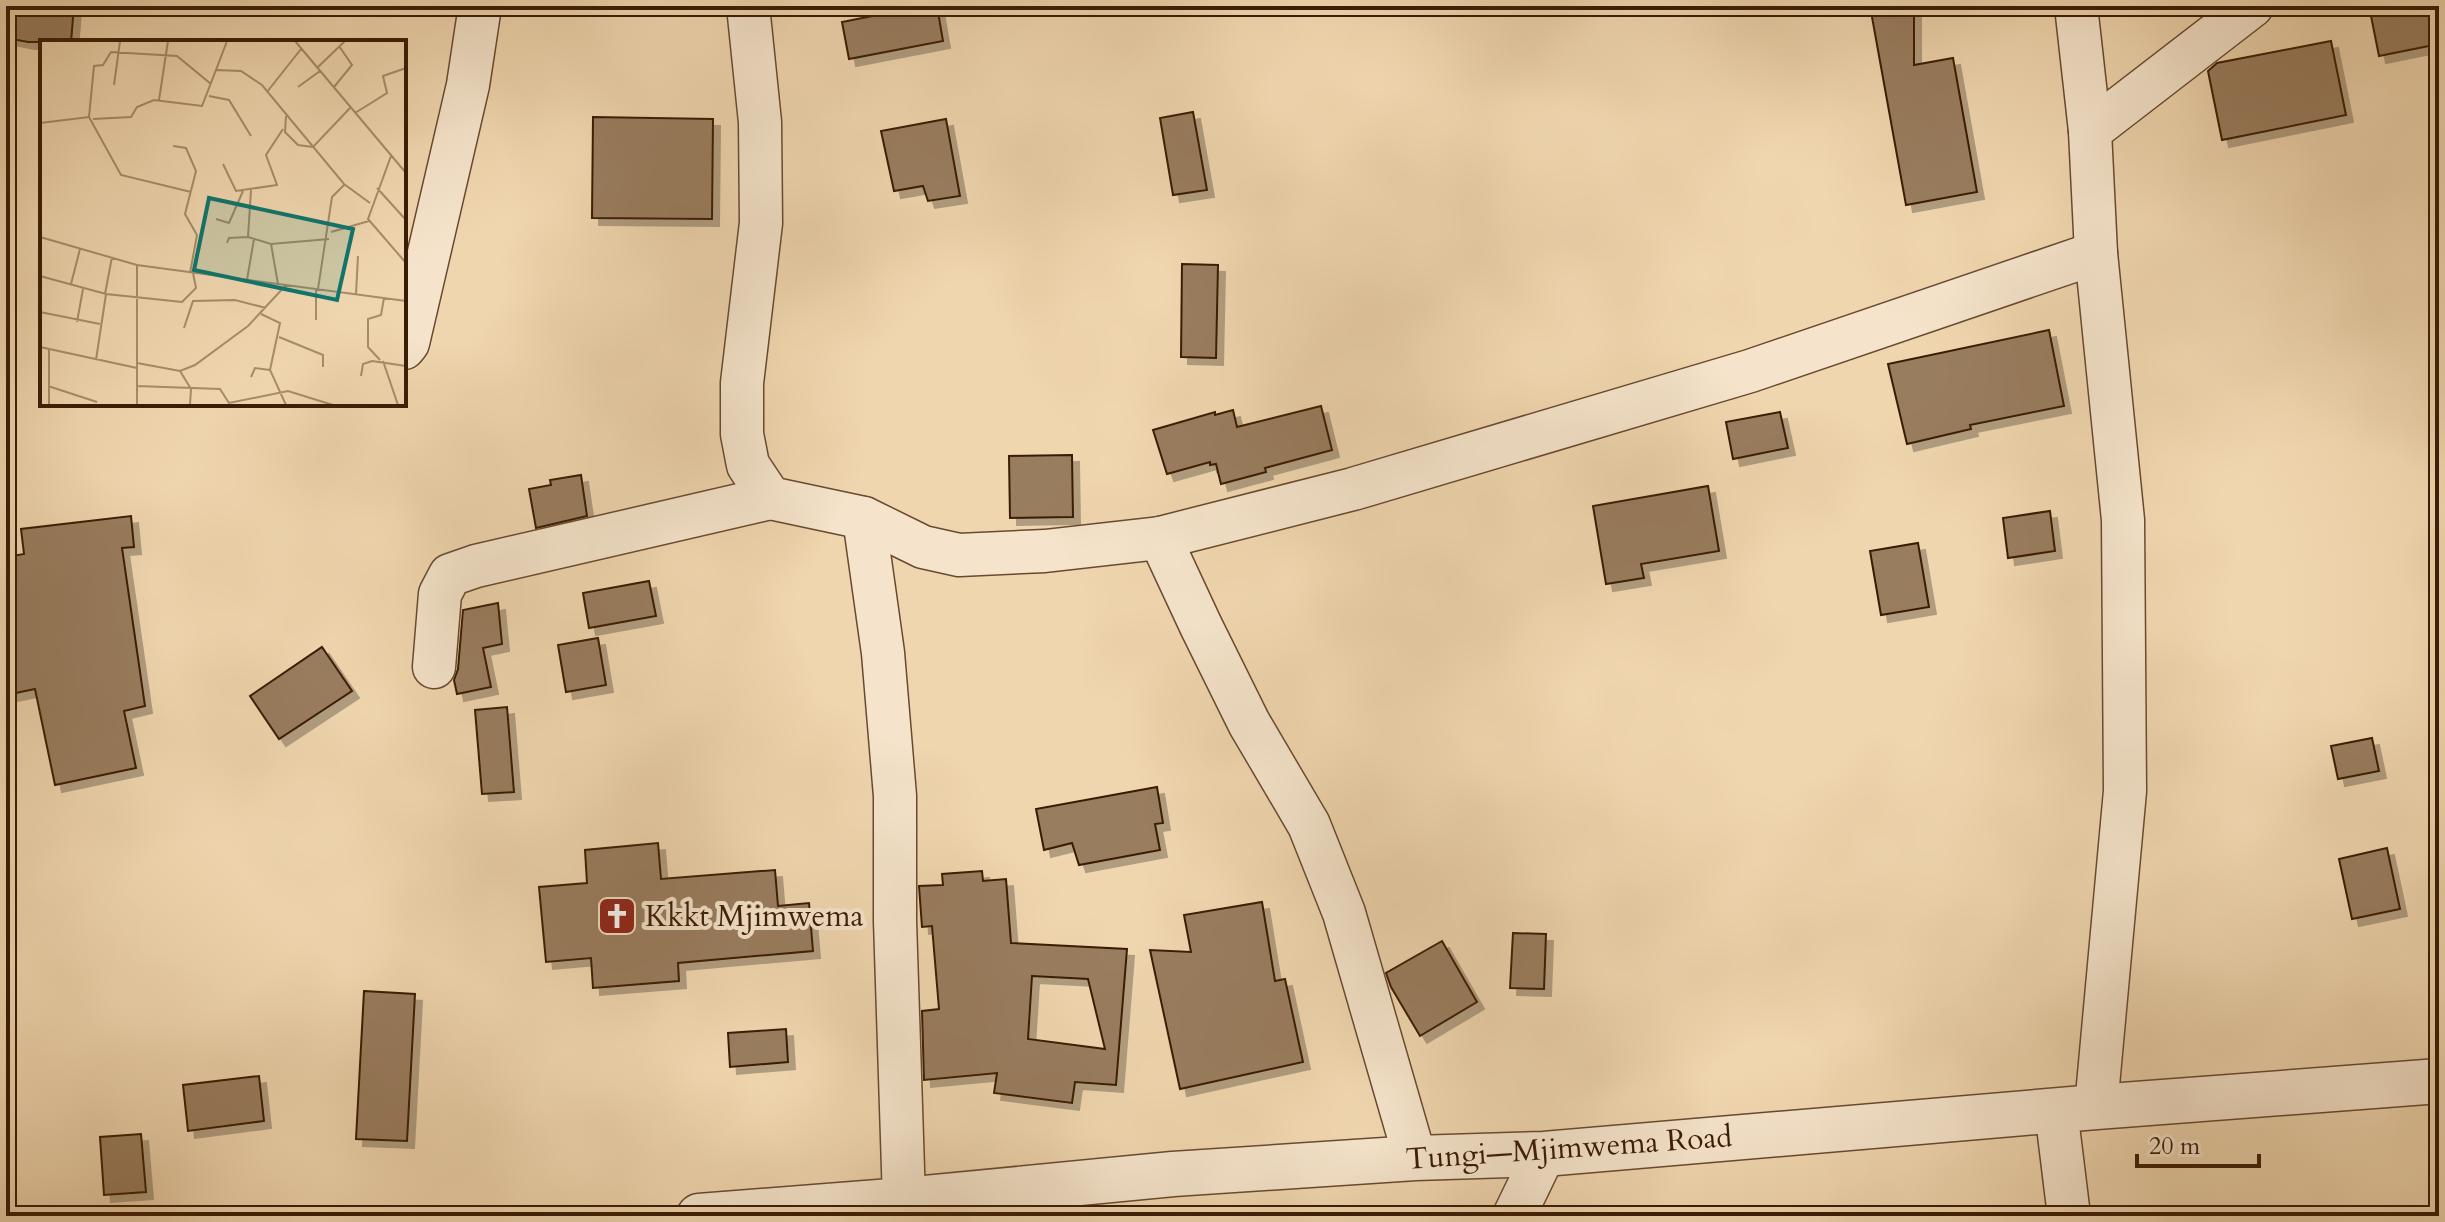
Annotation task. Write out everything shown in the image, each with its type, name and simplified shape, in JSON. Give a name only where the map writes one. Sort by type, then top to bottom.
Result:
[{"type":"street","points":[[406,346],[468,85],[480,6]]},
{"type":"street","points":[[748,6],[760,122],[761,223],[742,383],[742,434],[748,465],[770,498]]},
{"type":"street","points":[[2069,1216],[2076,1109],[2125,791],[2123,520],[2096,253],[2090,131],[2076,6]]},
{"type":"street","points":[[2090,131],[2252,6]]},
{"type":"street","points":[[434,667],[440,594],[450,575],[476,566],[770,498],[864,518],[923,547],[959,555],[1045,551],[1160,538],[1353,489],[1750,371],[2096,253]]},
{"type":"street","points":[[864,518],[883,653],[895,796],[895,921],[904,1200]]},
{"type":"street","points":[[1160,538],[1249,723],[1309,825],[1344,913],[1415,1158]]},
{"type":"street","name":"Tungi—Mjimwema Road","points":[[699,1216],[1173,1174],[1415,1158],[1544,1154],[2439,1081]]},
{"type":"street","points":[[1514,1216],[1544,1154]]},
{"type":"building","points":[[6,6],[74,6],[71,40],[28,42],[6,38]]},
{"type":"building","points":[[937,6],[943,41],[849,59],[842,22]]},
{"type":"building","points":[[1870,6],[1914,6],[1914,65],[1953,58],[1977,192],[1906,205]]},
{"type":"building","points":[[2369,6],[2439,6],[2439,44],[2379,56]]},
{"type":"building","points":[[2331,41],[2346,115],[2222,140],[2208,71],[2217,63]]},
{"type":"building","points":[[1193,112],[1207,190],[1173,195],[1160,118]]},
{"type":"building","points":[[593,117],[713,119],[712,219],[592,218]]},
{"type":"building","points":[[946,119],[960,196],[928,201],[923,186],[894,191],[881,131]]},
{"type":"building","points":[[1182,264],[1218,265],[1216,358],[1181,357]]},
{"type":"building","points":[[2049,330],[2064,406],[1970,425],[1971,429],[1907,444],[1888,364]]},
{"type":"building","points":[[1321,406],[1332,450],[1265,468],[1266,472],[1221,484],[1216,464],[1210,465],[1210,462],[1167,474],[1153,430],[1215,412],[1215,415],[1233,410],[1237,427]]},
{"type":"building","points":[[1780,412],[1788,448],[1733,459],[1726,422]]},
{"type":"building","points":[[1072,455],[1073,517],[1010,518],[1009,456]]},
{"type":"building","points":[[581,475],[587,516],[536,528],[529,489],[551,485],[550,480]]},
{"type":"building","points":[[1708,486],[1719,551],[1641,564],[1644,578],[1606,584],[1593,506]]},
{"type":"building","points":[[2050,511],[2055,551],[2008,558],[2003,518]]},
{"type":"building","points":[[131,516],[134,547],[122,548],[145,706],[124,711],[136,768],[55,785],[35,689],[6,695],[6,557],[24,554],[21,529]]},
{"type":"building","points":[[1918,543],[1929,607],[1881,615],[1870,551]]},
{"type":"building","points":[[649,581],[656,616],[589,628],[583,593]]},
{"type":"building","points":[[498,603],[502,644],[483,648],[491,687],[457,694],[454,680],[458,669],[463,610]]},
{"type":"building","points":[[598,638],[606,685],[566,692],[558,645]]},
{"type":"building","points":[[322,647],[352,691],[279,739],[250,696]]},
{"type":"building","points":[[507,707],[514,792],[482,794],[475,710]]},
{"type":"building","points":[[2372,738],[2379,771],[2338,779],[2331,746]]},
{"type":"building","points":[[1157,787],[1163,823],[1155,824],[1160,850],[1079,865],[1072,843],[1044,850],[1036,809]]},
{"type":"building","points":[[658,843],[661,879],[775,870],[778,906],[809,903],[813,951],[678,963],[679,981],[593,988],[591,958],[546,962],[539,887],[587,883],[585,850]]},
{"type":"building","points":[[2387,848],[2400,909],[2352,919],[2339,859]]},
{"type":"building","points":[[982,871],[983,881],[1006,879],[1011,943],[1127,949],[1116,1085],[1075,1082],[1072,1103],[994,1093],[997,1073],[924,1080],[922,1011],[939,1009],[932,926],[922,927],[919,886],[943,885],[942,874]],"holes":[[[1032,976],[1088,979],[1105,1049],[1028,1039]]]},
{"type":"building","points":[[1262,902],[1275,981],[1285,979],[1303,1062],[1180,1089],[1150,950],[1191,952],[1184,915]]},
{"type":"building","points":[[1513,933],[1546,934],[1544,989],[1510,988]]},
{"type":"building","points":[[1442,941],[1477,1002],[1420,1036],[1386,973]]},
{"type":"building","points":[[364,991],[415,994],[407,1141],[356,1139]]},
{"type":"building","points":[[786,1029],[788,1062],[730,1067],[728,1033]]},
{"type":"building","points":[[259,1076],[264,1121],[188,1131],[183,1085]]},
{"type":"building","points":[[141,1134],[146,1192],[104,1195],[100,1137]]},
{"type":"place","name":"Kkkt Mjimwema","points":[[617,916]]}]
